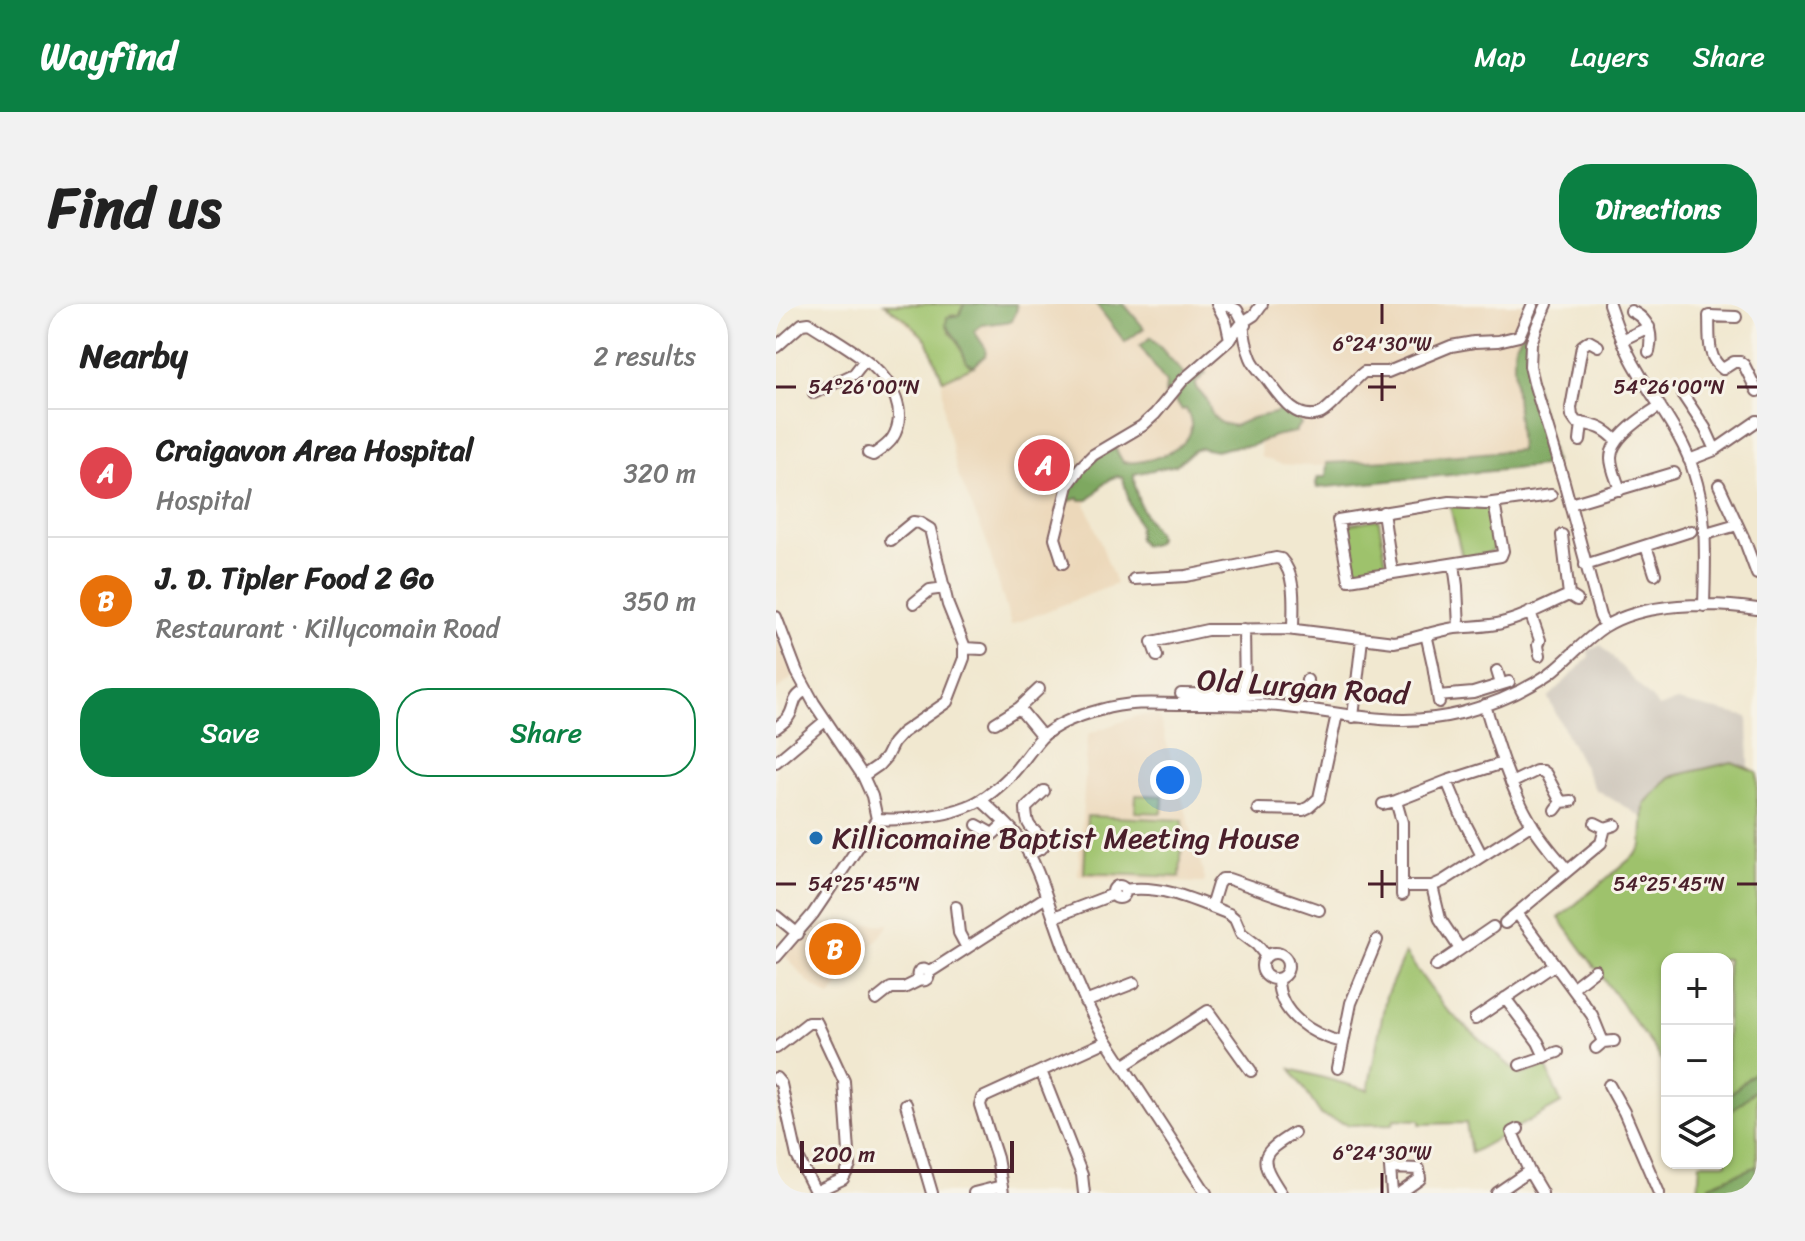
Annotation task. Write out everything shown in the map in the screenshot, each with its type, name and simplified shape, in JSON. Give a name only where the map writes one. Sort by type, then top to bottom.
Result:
[{"type":"street","points":[[1217,304],[1226,321],[1229,340],[1250,354],[1289,407],[1308,415],[1327,411],[1364,372],[1388,372],[1451,346],[1519,336],[1532,306]]},
{"type":"street","points":[[1225,304],[1237,310],[1250,335],[1250,354]]},
{"type":"street","points":[[1063,563],[1055,538],[1068,485],[1074,476],[1093,455],[1142,426],[1183,380],[1229,340],[1262,304]]},
{"type":"street","points":[[1547,304],[1531,344],[1530,366],[1605,626]]},
{"type":"street","points":[[1609,304],[1622,340],[1689,460],[1700,495],[1706,534],[1704,606]]},
{"type":"street","points":[[1631,311],[1641,315],[1649,327],[1652,339],[1649,352]]},
{"type":"street","points":[[1723,369],[1712,358],[1705,316],[1736,317]]},
{"type":"street","points":[[776,347],[802,324],[809,323],[865,360],[888,383],[900,413],[894,436],[873,455],[868,453]]},
{"type":"street","points":[[1622,340],[1649,327]]},
{"type":"street","points":[[1591,339],[1582,346],[1572,416],[1576,422],[1608,431],[1617,441]]},
{"type":"street","points":[[814,393],[854,374],[865,360]]},
{"type":"street","points":[[1713,375],[1734,362],[1740,362],[1757,391]]},
{"type":"street","points":[[1683,395],[1705,428],[1715,450]]},
{"type":"street","points":[[1620,490],[1611,452],[1633,424],[1660,406]]},
{"type":"street","points":[[1689,460],[1715,450],[1757,421]]},
{"type":"street","points":[[1580,441],[1582,423]]},
{"type":"street","points":[[1570,504],[1675,471]]},
{"type":"street","points":[[1718,491],[1737,525],[1754,576]]},
{"type":"street","points":[[1494,503],[1503,551],[1501,556],[1349,580],[1338,520],[1450,502],[1494,503],[1552,496]]},
{"type":"street","points":[[1383,512],[1392,572]]},
{"type":"street","points":[[863,776],[879,765],[902,733],[947,702],[964,658],[964,648],[948,605],[930,529],[913,522],[891,540]]},
{"type":"street","points":[[1706,534],[1737,525]]},
{"type":"street","points":[[1585,565],[1691,531]]},
{"type":"street","points":[[1157,656],[1149,642],[1207,630],[1293,630],[1394,642],[1459,627],[1486,627],[1507,622],[1573,597],[1561,539]]},
{"type":"street","points":[[1646,546],[1655,574]]},
{"type":"street","points":[[1134,579],[1186,576],[1281,559],[1291,580],[1293,630]]},
{"type":"street","points":[[1454,564],[1459,627]]},
{"type":"street","points":[[914,603],[930,590],[945,588]]},
{"type":"street","name":"Old Lurgan Road","points":[[1042,736],[1060,725],[1104,709],[1131,704],[1286,707],[1399,721],[1434,718],[1485,705],[1518,692],[1549,674],[1605,626],[1643,610],[1676,606],[1757,609]]},
{"type":"street","points":[[1530,612],[1540,640],[1539,657]]},
{"type":"street","points":[[776,617],[797,672],[825,721],[863,776],[877,819],[813,914],[776,957]]},
{"type":"street","points":[[1244,629],[1245,695]]},
{"type":"street","points":[[1426,634],[1438,699],[1505,683],[1497,671]]},
{"type":"street","points":[[1353,717],[1362,639]]},
{"type":"street","points":[[964,648],[982,649]]},
{"type":"street","points":[[1185,690],[1245,695],[1310,694],[1307,680]]},
{"type":"street","points":[[995,723],[1019,708],[1039,689]]},
{"type":"street","points":[[776,728],[788,718],[795,699],[807,690]]},
{"type":"street","points":[[1485,705],[1511,783],[1532,824],[1567,870]]},
{"type":"street","points":[[877,819],[892,820],[940,813],[981,800],[1011,775],[1042,736],[1019,708]]},
{"type":"street","points":[[1258,808],[1303,810],[1319,798],[1337,714]]},
{"type":"street","points":[[776,762],[825,721]]},
{"type":"street","points":[[1383,804],[1503,763]]},
{"type":"street","points":[[1511,783],[1542,771],[1563,804]]},
{"type":"street","points":[[1447,781],[1482,856]]},
{"type":"street","points":[[1029,855],[1043,847],[1044,842],[1031,830],[1026,808],[1044,791]]},
{"type":"street","points":[[981,800],[1019,838],[1029,855],[1085,1002],[1206,1193]]},
{"type":"street","points":[[1396,801],[1402,822],[1402,891],[1443,881],[1532,824]]},
{"type":"street","points":[[977,825],[993,834],[1005,823]]},
{"type":"street","points":[[1505,923],[1601,843],[1605,825]]},
{"type":"street","points":[[1211,907],[1218,884],[1222,879],[1229,879],[1319,910]]},
{"type":"street","points":[[1054,917],[1114,894],[1117,886],[1125,890],[1141,887],[1172,893],[1229,914],[1235,919],[1241,933],[1266,956]]},
{"type":"street","points":[[1432,886],[1440,919],[1460,949]]},
{"type":"street","points":[[876,1000],[891,988],[904,988],[924,976],[1046,897]]},
{"type":"street","points":[[956,907],[959,933],[967,948]]},
{"type":"street","points":[[1517,913],[1595,1020],[1604,1044]]},
{"type":"street","points":[[776,916],[798,934]]},
{"type":"street","points":[[1436,966],[1493,927]]},
{"type":"street","points":[[1338,1068],[1351,1003],[1377,949]]},
{"type":"street","points":[[1278,979],[1270,978],[1264,972],[1266,956],[1274,953],[1286,958],[1289,966],[1278,979],[1278,989],[1291,1011],[1301,1024],[1342,1042]]},
{"type":"street","points":[[1475,1019],[1554,965]]},
{"type":"street","points":[[1572,988],[1595,970]]},
{"type":"street","points":[[1085,1002],[1134,983]]},
{"type":"street","points":[[1505,998],[1538,1042],[1545,1057]]},
{"type":"street","points":[[1123,1066],[1208,1011],[1251,1071]]},
{"type":"street","points":[[776,1048],[808,1023],[817,1023],[844,1081],[850,1166],[843,1179],[815,1192],[797,1156],[781,1084],[776,1078]]},
{"type":"street","points":[[974,1193],[1002,1189],[997,1158],[980,1105],[982,1098],[1107,1041]]},
{"type":"street","points":[[1520,1065],[1558,1052]]},
{"type":"street","points":[[1041,1071],[1082,1175],[1084,1193]]},
{"type":"street","points":[[1614,1088],[1659,1193]]},
{"type":"street","points":[[906,1104],[932,1193]]},
{"type":"street","points":[[1518,1129],[1512,1132],[1542,1193]]},
{"type":"street","points":[[1281,1193],[1268,1173],[1265,1160],[1269,1149],[1294,1133]]},
{"type":"street","points":[[1392,1193],[1390,1168],[1419,1169],[1420,1179],[1400,1193]]},
{"type":"street","points":[[1497,1193],[1529,1171]]},
{"type":"shaded area","points":[[883,304],[1539,304],[1523,344],[1528,456],[1309,466],[1281,464],[1261,457],[1260,444],[1286,424],[1198,444],[1169,460],[1110,468],[1086,504],[1116,584],[1011,625],[985,537],[957,472],[938,369],[926,341]]},
{"type":"shaded area","points":[[776,635],[793,677],[776,691]]},
{"type":"shaded area","points":[[1601,645],[1659,707],[1677,701],[1748,717],[1749,769],[1732,763],[1645,804],[1644,818],[1595,789],[1548,698],[1589,657],[1588,651]]},
{"type":"shaded area","points":[[1136,716],[1159,716],[1204,883],[1078,876],[1088,734]]},
{"type":"shaded area","points":[[817,919],[824,925],[890,924],[830,997],[808,982],[785,955]]},
{"type":"green space","points":[[884,304],[964,304],[959,315],[951,315],[949,331],[958,341],[967,363],[974,366],[943,380],[927,340]]},
{"type":"green space","points":[[964,304],[1016,304],[1017,309],[1012,321],[982,325],[974,331],[986,349],[985,356],[974,366],[967,363],[958,341],[946,325],[947,317],[959,315]]},
{"type":"green space","points":[[1096,304],[1124,304],[1144,328],[1125,342]]},
{"type":"green space","points":[[1528,325],[1533,327],[1526,352],[1553,465],[1317,488],[1318,477],[1326,477],[1327,463],[1520,450],[1514,350]]},
{"type":"green space","points":[[1151,337],[1184,374],[1165,394],[1166,383],[1140,346]]},
{"type":"green space","points":[[1203,371],[1206,373],[1196,383],[1196,388],[1207,400],[1212,415],[1221,423],[1234,426],[1283,408],[1293,412],[1301,424],[1296,432],[1274,436],[1251,446],[1216,451],[1201,448],[1176,465],[1134,474],[1139,501],[1158,536],[1153,544],[1143,545],[1138,539],[1139,526],[1123,478],[1117,476],[1108,480],[1088,500],[1079,498],[1066,502],[1084,469],[1106,452],[1115,448],[1123,462],[1142,461],[1164,455],[1183,443],[1189,436],[1191,422],[1186,409],[1182,410],[1175,402],[1186,384]]},
{"type":"green space","points":[[1450,506],[1485,508],[1495,535],[1495,546],[1491,552],[1462,557]]},
{"type":"green space","points":[[1377,519],[1387,567],[1353,574],[1345,525]]},
{"type":"green space","points":[[1732,762],[1757,772],[1757,1193],[1698,1193],[1700,1169],[1733,1169],[1733,953],[1661,953],[1661,1059],[1559,918],[1636,854],[1642,846],[1644,804],[1670,777]]},
{"type":"green space","points":[[1136,795],[1163,796],[1162,813],[1135,812]]},
{"type":"green space","points":[[1087,816],[1183,820],[1180,877],[1084,873]]},
{"type":"green space","points":[[1405,953],[1444,1007],[1520,1075],[1546,1066],[1561,1103],[1471,1153],[1466,1123],[1420,1124],[1420,1120],[1394,1119],[1393,1124],[1349,1125],[1322,1116],[1291,1069],[1368,1090],[1386,996]]},
{"type":"green space","points":[[1757,1070],[1757,1089],[1733,1110],[1733,1092]]},
{"type":"green space","points":[[1757,1166],[1757,1182],[1736,1193],[1714,1193],[1709,1185]]},
{"type":"place","name":"Craigavon Area Hospital","points":[[1044,465]]},
{"type":"place","name":"Killicomaine Baptist Meeting House","points":[[816,838]]},
{"type":"place","name":"J. D. Tipler Food 2 Go","points":[[835,949]]}]
